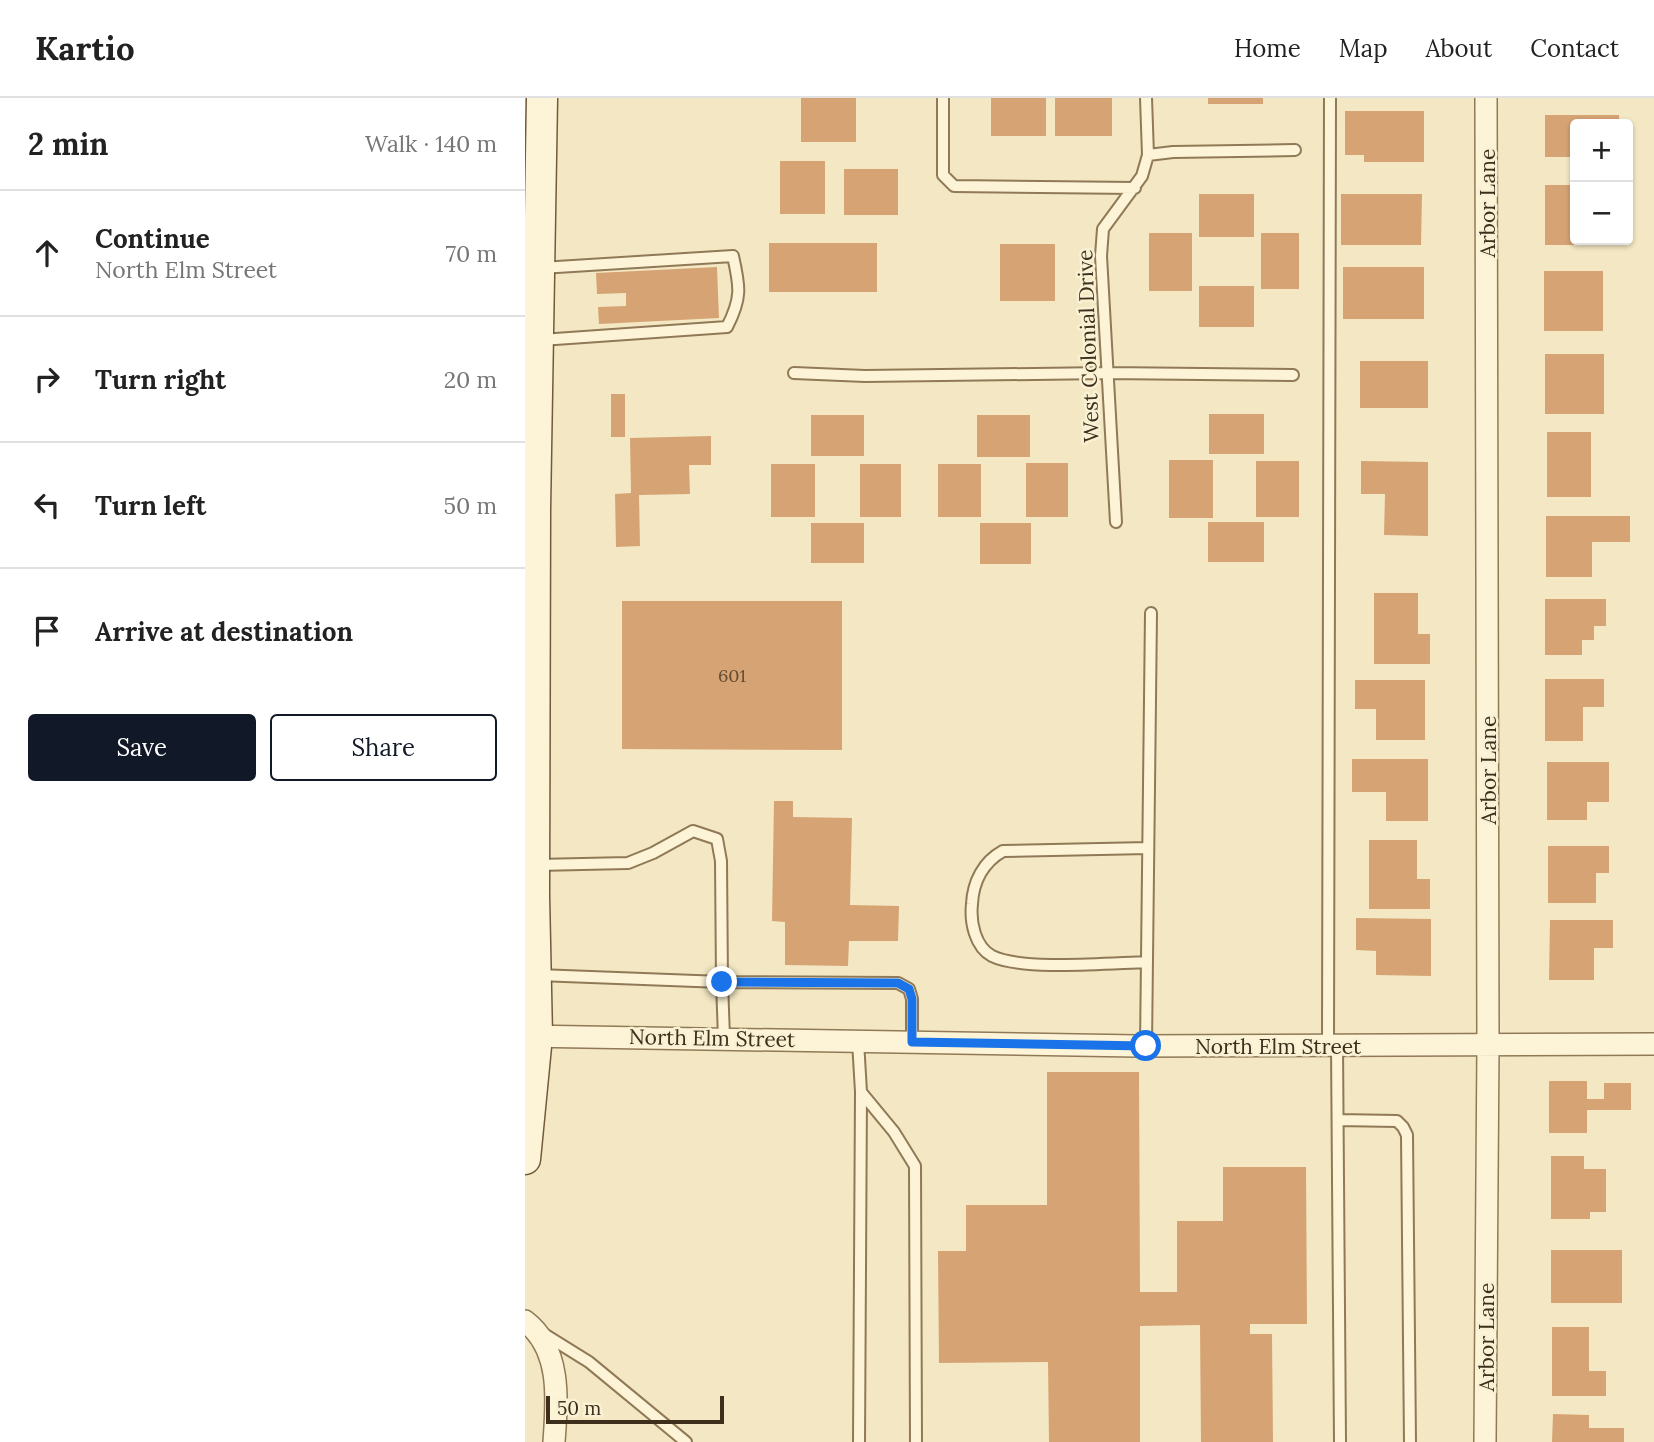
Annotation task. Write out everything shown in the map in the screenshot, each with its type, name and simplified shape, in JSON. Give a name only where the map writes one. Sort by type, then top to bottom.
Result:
[{"type":"main road","points":[[525,1159],[535,975],[539,268],[533,144],[542,98]]},
{"type":"street","name":"Arbor Lane","points":[[1485,1442],[1488,1046],[1486,98]]},
{"type":"street","name":"North Elm Street","points":[[531,1036],[1146,1046],[1654,1044]]},
{"type":"street","points":[[530,1325],[554,1368],[557,1403],[554,1442]]},
{"type":"lane","points":[[943,98],[943,175],[954,186],[1135,188]]},
{"type":"lane","name":"West Colonial Drive","points":[[1116,522],[1101,256],[1103,229],[1142,176],[1147,155],[1146,98]]},
{"type":"lane","points":[[1330,98],[1333,1046],[1338,1120],[1340,1442]]},
{"type":"lane","points":[[1147,155],[1173,152],[1294,150]]},
{"type":"lane","points":[[538,340],[727,327],[738,306],[739,282],[733,256],[539,268]]},
{"type":"lane","points":[[794,373],[866,376],[1107,373],[1293,375]]},
{"type":"lane","points":[[1146,1046],[1151,613]]},
{"type":"lane","points":[[534,865],[628,863],[693,831],[716,839],[721,861],[724,1038]]},
{"type":"lane","points":[[1147,962],[1015,962],[991,955],[977,943],[971,906],[983,867],[1003,851],[1148,848]]},
{"type":"lane","points":[[535,975],[722,982],[898,983],[909,989],[912,999],[912,1042]]},
{"type":"lane","points":[[858,1041],[861,1092],[859,1442]]},
{"type":"lane","points":[[861,1092],[894,1132],[915,1166],[916,1442]]},
{"type":"lane","points":[[1338,1120],[1397,1121],[1407,1135],[1410,1442]]},
{"type":"lane","points":[[530,1325],[589,1362],[686,1442]]},
{"type":"building","points":[[801,98],[856,98],[856,142],[801,142]]},
{"type":"building","points":[[991,98],[1046,98],[1046,136],[991,136]]},
{"type":"building","points":[[1055,98],[1112,98],[1112,136],[1055,136]]},
{"type":"building","points":[[1208,98],[1263,98],[1263,104],[1208,104]]},
{"type":"building","points":[[1345,111],[1424,111],[1424,162],[1364,162],[1364,155],[1345,155]]},
{"type":"building","points":[[1545,115],[1619,115],[1619,119],[1570,119],[1570,157],[1545,157]]},
{"type":"building","points":[[780,161],[825,161],[825,214],[780,214]]},
{"type":"building","points":[[844,169],[898,169],[898,215],[844,215]]},
{"type":"building","points":[[1545,185],[1570,185],[1570,245],[1545,245]]},
{"type":"building","points":[[1199,194],[1254,194],[1254,237],[1199,237]]},
{"type":"building","points":[[1341,194],[1422,194],[1421,245],[1341,245]]},
{"type":"building","points":[[1149,233],[1192,233],[1192,291],[1149,291]]},
{"type":"building","points":[[1261,233],[1299,233],[1299,289],[1261,289]]},
{"type":"building","points":[[769,243],[877,243],[877,292],[769,292]]},
{"type":"building","points":[[1000,244],[1055,244],[1055,301],[1000,301]]},
{"type":"building","points":[[717,267],[719,318],[599,324],[598,307],[626,306],[626,293],[597,294],[596,273]]},
{"type":"building","points":[[1343,267],[1424,267],[1424,319],[1343,319]]},
{"type":"building","points":[[1544,271],[1603,271],[1603,331],[1544,331]]},
{"type":"building","points":[[1199,286],[1254,286],[1254,327],[1199,327]]},
{"type":"building","points":[[1545,354],[1604,354],[1604,414],[1545,414]]},
{"type":"building","points":[[1360,361],[1428,361],[1428,408],[1360,408]]},
{"type":"building","points":[[611,394],[625,394],[625,437],[611,437]]},
{"type":"building","points":[[1209,414],[1264,414],[1264,454],[1209,454]]},
{"type":"building","points":[[811,415],[864,415],[864,456],[811,456]]},
{"type":"building","points":[[977,415],[1030,415],[1030,457],[977,457]]},
{"type":"building","points":[[1547,432],[1591,432],[1591,497],[1547,497]]},
{"type":"building","points":[[711,436],[711,465],[689,465],[690,494],[639,495],[640,546],[616,547],[615,494],[631,493],[630,438]]},
{"type":"building","points":[[1169,460],[1213,460],[1213,518],[1169,518]]},
{"type":"building","points":[[1256,461],[1299,461],[1299,517],[1256,517]]},
{"type":"building","points":[[1361,461],[1428,462],[1428,536],[1384,535],[1385,494],[1361,494]]},
{"type":"building","points":[[1026,463],[1068,463],[1068,517],[1026,517]]},
{"type":"building","points":[[771,464],[815,464],[815,517],[771,517]]},
{"type":"building","points":[[860,464],[901,464],[901,517],[860,517]]},
{"type":"building","points":[[938,464],[981,464],[981,517],[938,517]]},
{"type":"building","points":[[1546,516],[1630,516],[1630,542],[1592,542],[1592,577],[1546,577]]},
{"type":"building","points":[[1208,522],[1264,522],[1264,562],[1208,562]]},
{"type":"building","points":[[811,523],[864,523],[864,563],[811,563]]},
{"type":"building","points":[[980,523],[1031,523],[1031,564],[980,564]]},
{"type":"building","points":[[1374,593],[1418,593],[1418,634],[1430,634],[1430,664],[1374,664]]},
{"type":"building","points":[[1545,599],[1606,599],[1606,626],[1594,626],[1594,640],[1582,640],[1582,655],[1545,655]]},
{"type":"building","points":[[622,601],[842,601],[842,750],[622,749]]},
{"type":"building","points":[[1545,679],[1604,679],[1604,707],[1583,707],[1583,741],[1545,741]]},
{"type":"building","points":[[1355,680],[1425,680],[1425,740],[1376,740],[1376,709],[1355,709]]},
{"type":"building","points":[[1352,759],[1428,759],[1428,821],[1386,821],[1386,792],[1352,792]]},
{"type":"building","points":[[1547,762],[1609,762],[1609,802],[1587,802],[1587,820],[1547,820]]},
{"type":"building","points":[[774,801],[793,801],[793,817],[852,818],[850,905],[899,906],[898,941],[849,941],[848,966],[785,965],[785,922],[772,921]]},
{"type":"building","points":[[1369,840],[1417,840],[1417,879],[1430,879],[1430,909],[1369,909]]},
{"type":"building","points":[[1548,846],[1609,846],[1609,873],[1596,873],[1596,903],[1548,903]]},
{"type":"building","points":[[1356,918],[1431,919],[1431,976],[1376,975],[1376,951],[1356,950]]},
{"type":"building","points":[[1550,920],[1613,920],[1613,948],[1594,948],[1594,980],[1549,980]]},
{"type":"building","points":[[1047,1072],[1139,1072],[1140,1292],[1177,1292],[1177,1221],[1223,1221],[1223,1167],[1306,1167],[1307,1324],[1250,1324],[1250,1334],[1272,1334],[1273,1442],[1201,1442],[1200,1325],[1140,1326],[1140,1442],[1049,1442],[1048,1362],[939,1363],[938,1251],[966,1251],[966,1205],[1047,1205]]},
{"type":"building","points":[[1549,1081],[1587,1081],[1587,1099],[1604,1099],[1604,1083],[1631,1083],[1631,1110],[1587,1110],[1587,1133],[1549,1133]]},
{"type":"building","points":[[1551,1156],[1584,1156],[1584,1169],[1606,1169],[1606,1212],[1590,1212],[1590,1219],[1551,1219]]},
{"type":"building","points":[[1551,1250],[1622,1250],[1622,1303],[1551,1303]]},
{"type":"building","points":[[1552,1327],[1589,1327],[1589,1371],[1606,1371],[1606,1396],[1552,1396]]},
{"type":"building","points":[[1553,1414],[1589,1415],[1589,1428],[1624,1428],[1624,1442],[1552,1442]]},
{"type":"route","points":[[722,982],[898,983],[909,989],[912,999],[912,1042],[1146,1046]]}]
